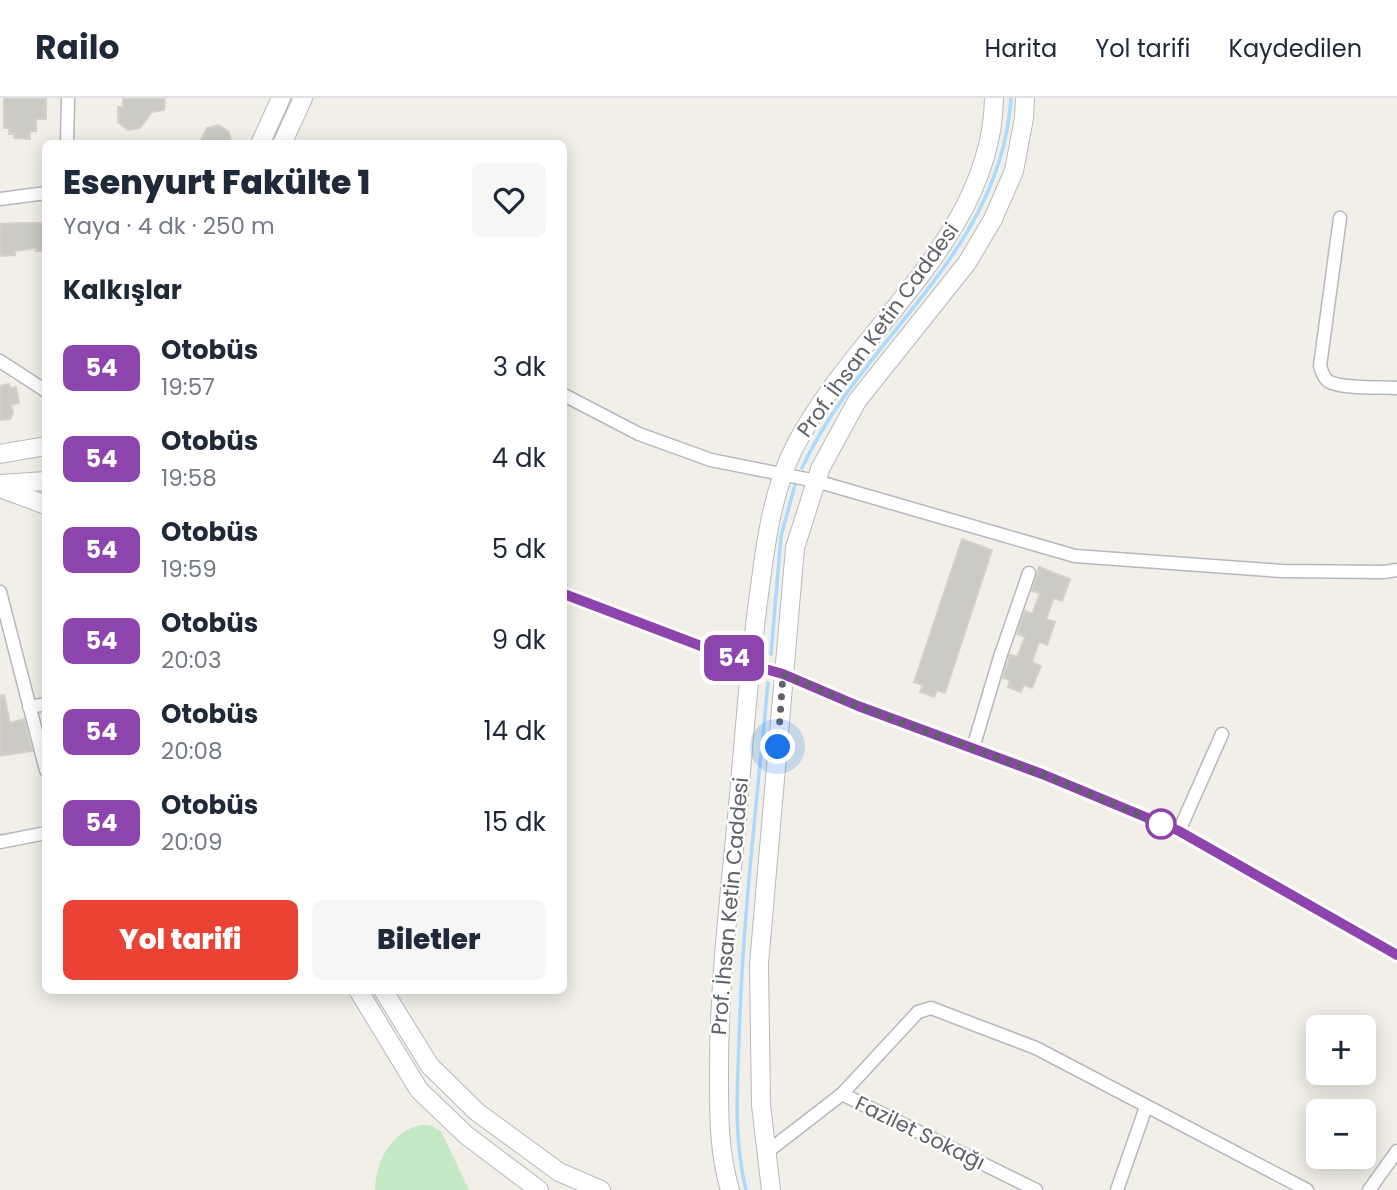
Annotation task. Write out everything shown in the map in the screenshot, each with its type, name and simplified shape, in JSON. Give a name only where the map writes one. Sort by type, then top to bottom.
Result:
[{"type":"street","points":[[67,140],[68,98]]},
{"type":"street","points":[[262,140],[281,98]]},
{"type":"street","points":[[284,140],[303,98]]},
{"type":"street","name":"Prof. İhsan Ketin Caddesi","points":[[730,1190],[719,1134],[719,1023],[751,665],[769,517],[794,447],[836,381],[940,247],[976,186],[994,117],[994,98]]},
{"type":"street","name":"Prof. İhsan Ketin Caddesi","points":[[771,1190],[761,1105],[759,964],[795,548],[820,469],[857,401],[967,263],[993,219],[1014,171],[1025,98]]},
{"type":"street","points":[[0,199],[42,194]]},
{"type":"street","points":[[1340,218],[1322,372],[1325,378],[1335,384],[1397,388]]},
{"type":"street","points":[[0,361],[42,394]]},
{"type":"street","points":[[33,385],[42,389]]},
{"type":"street","points":[[567,397],[639,434],[711,460],[816,481],[1075,556],[1282,572],[1384,572],[1397,569]]},
{"type":"street","points":[[0,454],[42,447]]},
{"type":"street","points":[[0,486],[42,481]]},
{"type":"street","points":[[0,486],[42,503]]},
{"type":"street","points":[[973,748],[1029,573]]},
{"type":"street","points":[[0,592],[42,754]]},
{"type":"street","points":[[567,595],[751,665],[783,674],[858,706],[1042,774],[1179,831],[1397,955]]},
{"type":"street","points":[[30,707],[42,705]]},
{"type":"street","points":[[1179,831],[1222,734]]},
{"type":"street","points":[[0,842],[42,834]]},
{"type":"street","points":[[360,994],[419,1090],[466,1135],[539,1190]]},
{"type":"street","points":[[385,994],[430,1066],[477,1112],[559,1172],[601,1190]]},
{"type":"street","points":[[767,1152],[842,1094],[918,1012],[926,1007],[1036,1048],[1307,1190]]},
{"type":"street","name":"Fazilet Sokağı","points":[[842,1094],[1036,1190]]},
{"type":"street","points":[[1117,1190],[1146,1107]]},
{"type":"street","points":[[1369,1190],[1397,1151]]},
{"type":"green space","points":[[429,1125],[441,1131],[469,1190],[375,1190],[378,1169],[387,1149],[402,1133]]},
{"type":"building","points":[[4,98],[46,98],[46,119],[36,119],[36,131],[30,131],[30,139],[14,138],[14,134],[9,134],[9,128],[4,128]]},
{"type":"building","points":[[123,98],[165,98],[164,110],[152,112],[140,128],[128,130],[118,122],[118,107],[123,107]]},
{"type":"building","points":[[219,125],[229,132],[230,140],[201,140],[207,128]]},
{"type":"building","points":[[42,223],[42,251],[36,251],[36,248],[15,251],[15,255],[0,256],[0,224]]},
{"type":"building","points":[[9,384],[10,388],[16,387],[19,403],[11,405],[13,413],[10,419],[0,420],[0,386]]},
{"type":"building","points":[[962,539],[992,550],[945,693],[937,690],[934,697],[920,692],[923,685],[914,682]]},
{"type":"building","points":[[1039,567],[1070,579],[1062,601],[1054,598],[1046,619],[1055,622],[1047,645],[1039,642],[1032,662],[1041,666],[1032,688],[1024,685],[1021,692],[1008,687],[1010,680],[1003,678],[1010,655],[1017,657],[1025,637],[1017,634],[1025,611],[1032,614],[1040,593],[1032,591]]},
{"type":"building","points":[[4,695],[10,723],[24,719],[32,751],[0,756],[0,696]]},
{"type":"waterway","points":[[802,468],[828,421],[859,376],[957,249],[983,203],[1002,153],[1011,98]]},
{"type":"waterway","points":[[771,654],[781,536],[795,485]]},
{"type":"waterway","points":[[746,1190],[737,1116],[741,997],[750,862],[768,683]]},
{"type":"bus line","name":"54","points":[[567,595],[751,665],[783,674],[858,706],[1042,774],[1179,831],[1397,955]]},
{"type":"route","points":[[778,747],[783,674],[858,706],[1042,774],[1161,824]]}]
